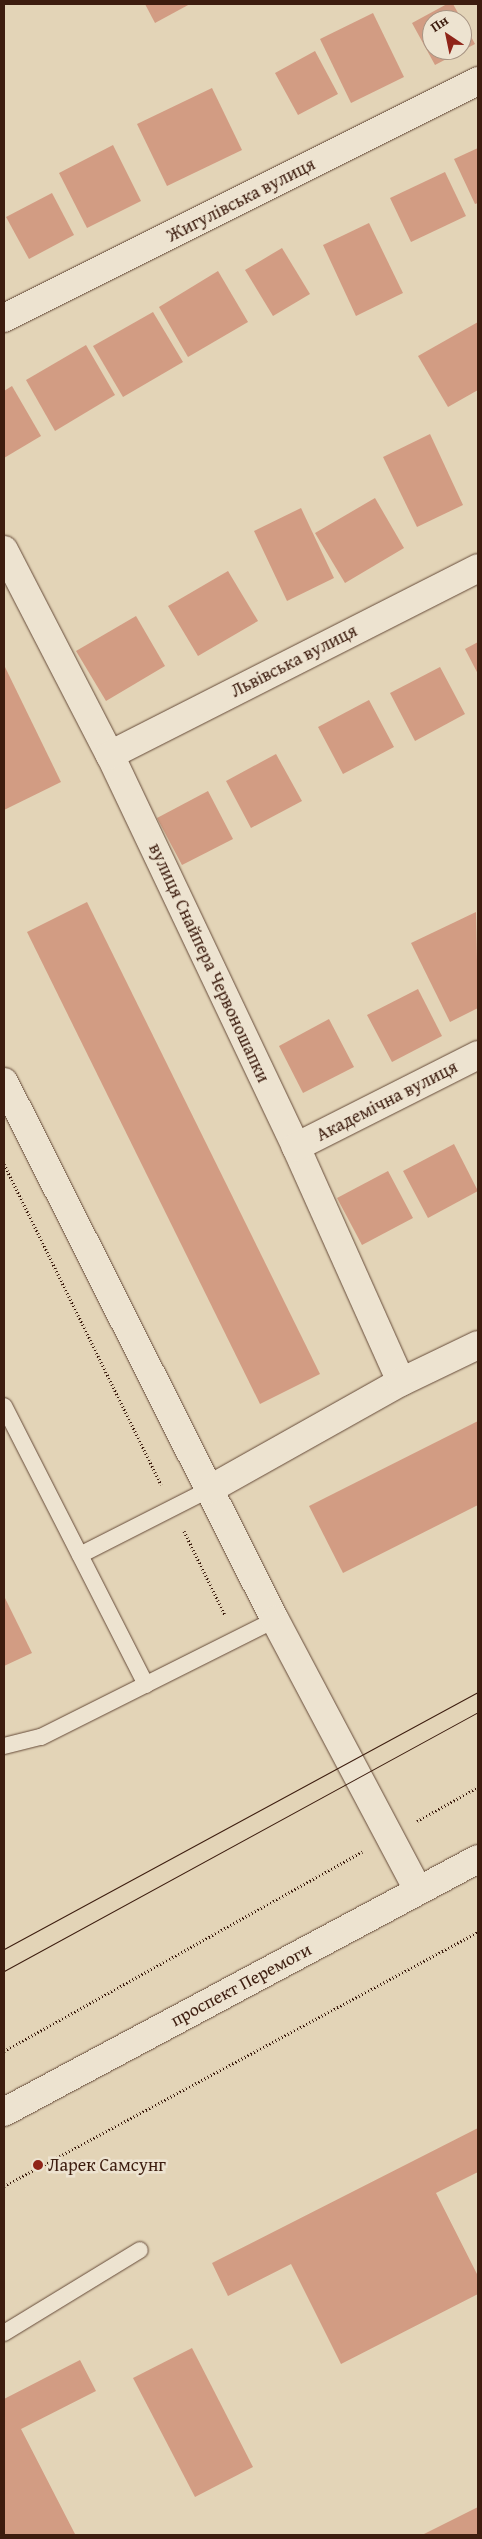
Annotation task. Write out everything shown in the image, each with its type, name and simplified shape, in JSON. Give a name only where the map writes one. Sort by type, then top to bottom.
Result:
[{"type":"street","name":"Жигулівська вулиця","points":[[4,318],[478,81]]},
{"type":"street","name":"вулиця Снайпера Червоношапки","points":[[4,550],[110,755],[296,1147],[401,1382]]},
{"type":"street","name":"Львівська вулиця","points":[[110,755],[478,568]]},
{"type":"street","name":"Академічна вулиця","points":[[296,1147],[478,1055]]},
{"type":"street","points":[[4,1082],[275,1620],[388,1837],[418,1890]]},
{"type":"street","points":[[210,1489],[401,1382],[478,1345]]},
{"type":"street","name":"проспект Перемоги","points":[[4,2112],[478,1859]]},
{"type":"lane","points":[[4,1406],[146,1684]]},
{"type":"lane","points":[[80,1555],[210,1489]]},
{"type":"lane","points":[[4,1746],[41,1737],[275,1620]]},
{"type":"lane","points":[[4,2333],[140,2250]]},
{"type":"path","points":[[4,1164],[237,1639]]},
{"type":"path","points":[[4,2050],[478,1787]]},
{"type":"path","points":[[4,2186],[478,1932]]},
{"type":"building","points":[[145,4],[190,4],[155,23]]},
{"type":"building","points":[[447,4],[453,4],[456,10],[436,10]]},
{"type":"building","points":[[373,13],[404,77],[351,103],[320,39]]},
{"type":"building","points":[[422,18],[422,41],[412,23]]},
{"type":"building","points":[[315,51],[338,94],[298,115],[275,73]]},
{"type":"building","points":[[432,60],[445,60],[435,65]]},
{"type":"building","points":[[212,88],[242,150],[167,186],[137,124]]},
{"type":"building","points":[[113,145],[141,201],[87,228],[59,173]]},
{"type":"building","points":[[478,148],[478,203],[475,204],[454,159]]},
{"type":"building","points":[[445,172],[466,216],[411,242],[390,198]]},
{"type":"building","points":[[52,193],[74,235],[29,259],[6,217]]},
{"type":"building","points":[[369,223],[403,293],[356,316],[323,245]]},
{"type":"building","points":[[282,248],[310,294],[273,316],[245,270]]},
{"type":"building","points":[[218,271],[248,322],[188,357],[159,307]]},
{"type":"building","points":[[153,312],[183,362],[123,397],[93,346]]},
{"type":"building","points":[[478,322],[478,390],[448,407],[418,356]]},
{"type":"building","points":[[86,345],[115,395],[55,431],[26,380]]},
{"type":"building","points":[[12,386],[41,436],[4,458],[4,391]]},
{"type":"building","points":[[430,434],[463,505],[417,527],[383,457]]},
{"type":"building","points":[[375,498],[404,548],[345,583],[315,533]]},
{"type":"building","points":[[301,508],[334,578],[287,601],[254,531]]},
{"type":"building","points":[[228,571],[258,621],[198,656],[168,606]]},
{"type":"building","points":[[136,616],[165,666],[106,701],[76,651]]},
{"type":"building","points":[[478,642],[478,674],[465,649]]},
{"type":"building","points":[[4,665],[61,782],[4,810]]},
{"type":"building","points":[[440,667],[465,714],[415,741],[390,693]]},
{"type":"building","points":[[369,700],[394,747],[343,774],[318,727]]},
{"type":"building","points":[[276,754],[302,801],[251,828],[226,781]]},
{"type":"building","points":[[208,791],[233,839],[182,865],[157,818]]},
{"type":"building","points":[[87,902],[320,1374],[260,1404],[27,932]]},
{"type":"building","points":[[476,912],[478,1008],[450,1022],[411,943]]},
{"type":"building","points":[[418,989],[442,1036],[392,1062],[367,1015]]},
{"type":"building","points":[[329,1019],[354,1067],[303,1093],[279,1046]]},
{"type":"building","points":[[454,1144],[478,1191],[428,1218],[403,1171]]},
{"type":"building","points":[[388,1171],[413,1218],[362,1245],[337,1198]]},
{"type":"building","points":[[478,1421],[478,1505],[343,1573],[309,1506]]},
{"type":"building","points":[[4,1596],[32,1653],[4,1666]]},
{"type":"building","points":[[478,2128],[478,2172],[436,2193],[478,2276],[478,2294],[341,2364],[291,2264],[228,2296],[212,2263]]},
{"type":"building","points":[[192,2348],[253,2467],[195,2497],[133,2378]]},
{"type":"building","points":[[80,2360],[96,2391],[21,2429],[75,2534],[4,2535],[4,2399]]},
{"type":"building","points":[[478,2507],[478,2535],[422,2535]]},
{"type":"tram line","points":[[4,1949],[478,1692]]},
{"type":"tram line","points":[[4,1971],[478,1712]]},
{"type":"place","name":"Ларек Самсунг","points":[[38,2165]]}]
